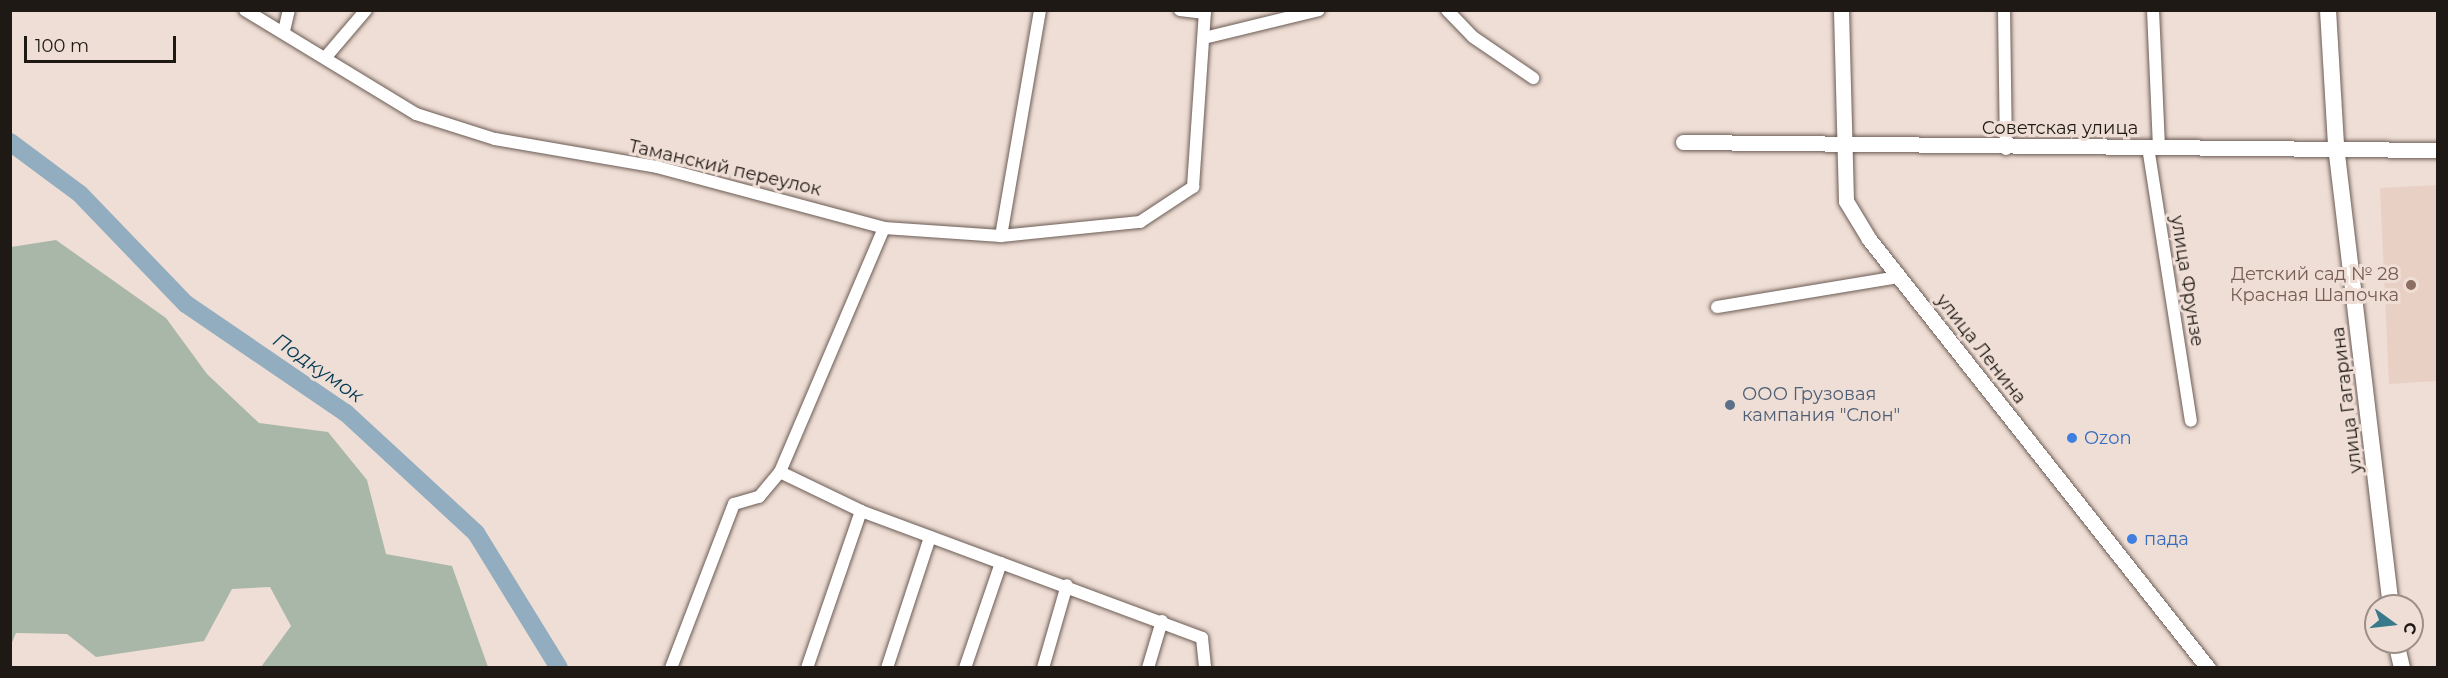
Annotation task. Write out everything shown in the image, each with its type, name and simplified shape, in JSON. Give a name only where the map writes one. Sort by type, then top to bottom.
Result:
[{"type":"main road","name":"улица Гагарина","points":[[2328,10],[2336,146],[2390,594]]},
{"type":"street","name":"Таманский переулок","points":[[245,10],[284,31],[416,114],[495,139],[657,168],[884,228],[1000,236],[1140,222],[1193,187],[1204,38]]},
{"type":"street","points":[[284,31],[289,10]]},
{"type":"street","points":[[325,58],[366,10]]},
{"type":"street","points":[[1000,236],[1040,10]]},
{"type":"street","points":[[1180,10],[1205,12],[1204,38],[1320,10]]},
{"type":"street","points":[[1447,10],[1473,37],[1533,78]]},
{"type":"street","name":"улица Ленина","points":[[1841,10],[1846,201],[1899,277],[2208,668]]},
{"type":"street","points":[[2004,10],[2006,149]]},
{"type":"street","name":"улица Фрунзе","points":[[2153,10],[2154,147],[2191,421]]},
{"type":"street","name":"Советская улица","points":[[1683,142],[2006,149],[2336,146],[2438,150]]},
{"type":"street","points":[[671,668],[734,504],[759,497],[780,472],[884,228]]},
{"type":"street","points":[[1717,307],[1899,277]]},
{"type":"street","points":[[780,472],[861,511],[1067,585],[1202,638],[1205,668]]},
{"type":"street","points":[[807,668],[861,511]]},
{"type":"street","points":[[888,668],[930,537]]},
{"type":"street","points":[[965,668],[1001,563]]},
{"type":"street","points":[[1043,668],[1067,585]]},
{"type":"street","points":[[1148,668],[1162,621]]},
{"type":"shaded area","name":"Детский сад № 28 Красная Шапочка","points":[[2437,185],[2437,381],[2389,384],[2380,188]]},
{"type":"green space","points":[[56,240],[166,318],[207,374],[259,423],[328,432],[367,480],[386,554],[452,566],[488,667],[261,667],[291,626],[270,587],[232,589],[204,641],[96,657],[67,634],[16,633],[11,645],[11,247]]},
{"type":"waterway","name":"Подкумок","points":[[10,142],[80,194],[186,304],[346,413],[476,533],[559,668]]},
{"type":"place","name":"Детский сад № 28 Красная Шапочка","points":[[2411,285]]},
{"type":"place","name":"ООО Грузовая кампания \"Слон\"","points":[[1730,405]]},
{"type":"place","name":"Ozon","points":[[2072,438]]},
{"type":"place","name":"пада","points":[[2132,539]]}]
